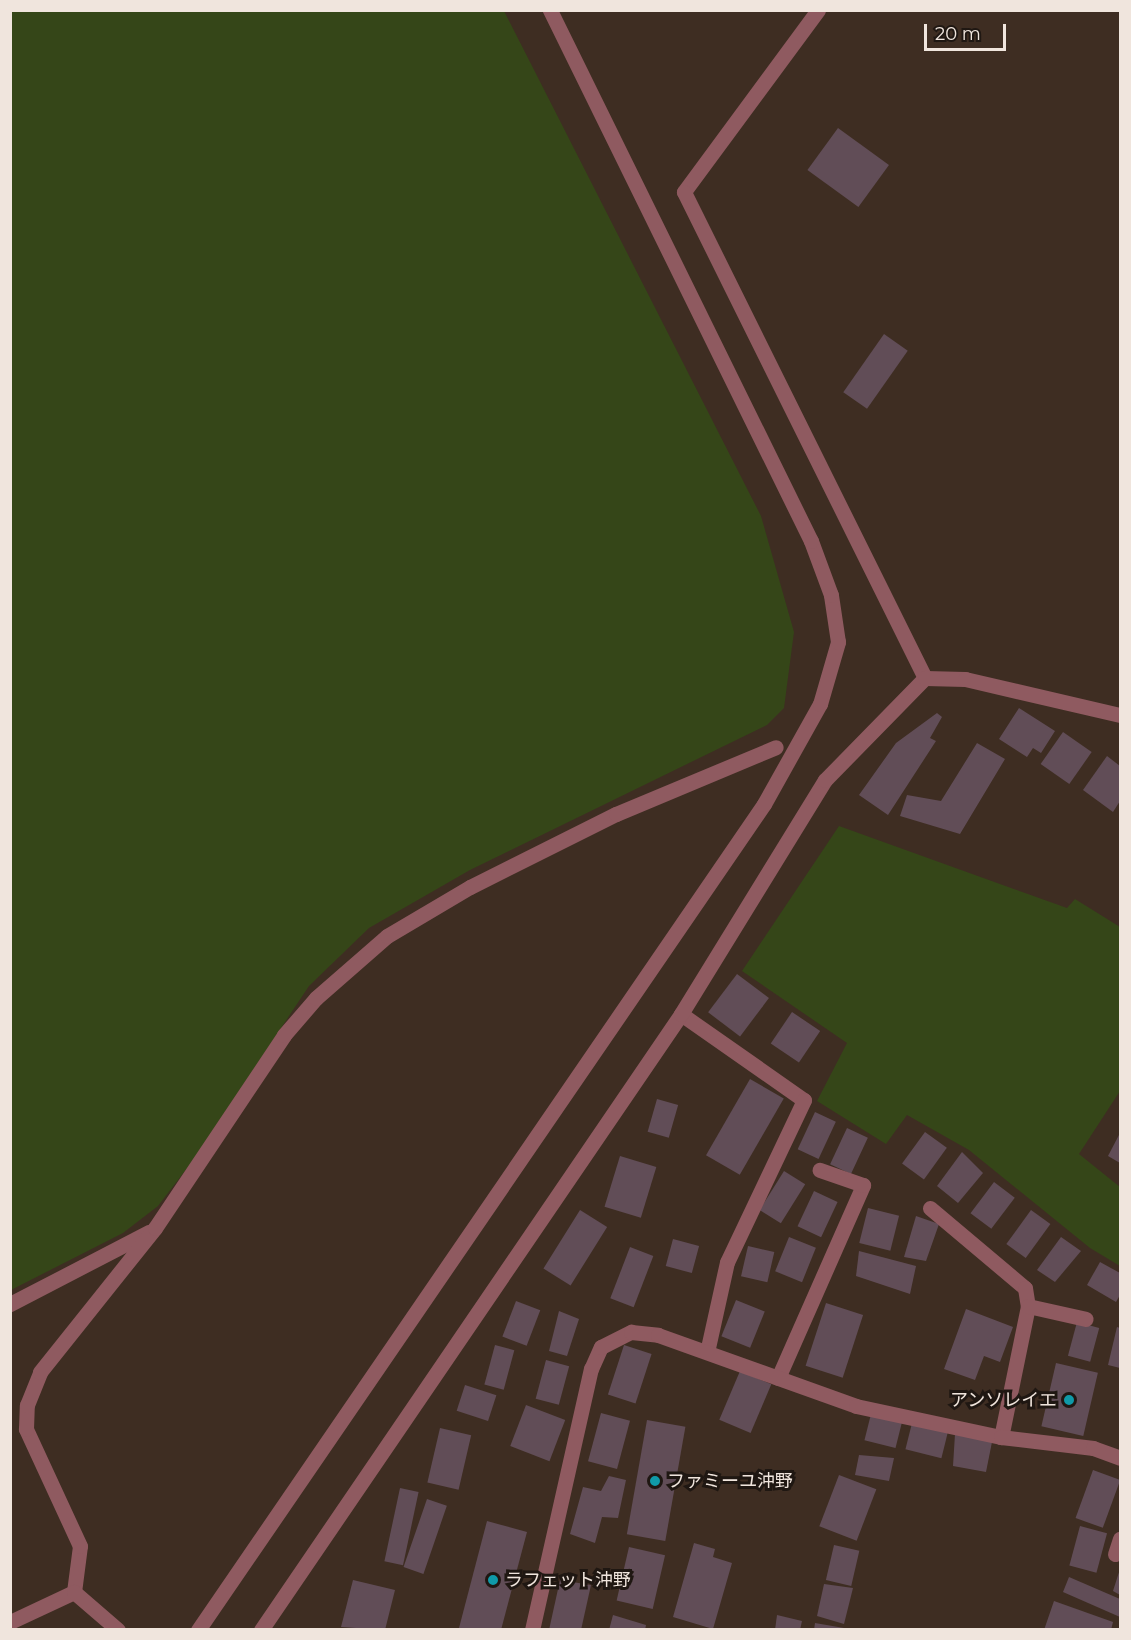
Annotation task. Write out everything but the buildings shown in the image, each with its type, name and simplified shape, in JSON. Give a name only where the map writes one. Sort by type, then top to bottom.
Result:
[{"type":"street","points":[[198,1629],[764,804],[820,704],[838,642],[831,595],[811,541],[550,10]]},
{"type":"street","points":[[818,10],[684,192],[925,678]]},
{"type":"street","points":[[261,1629],[681,1014],[825,780],[925,678],[965,679],[1120,715]]},
{"type":"street","points":[[74,1592],[80,1546],[26,1429],[27,1405],[39,1372],[155,1228],[285,1035],[341,972],[387,936],[470,887],[606,819],[776,747]]},
{"type":"street","points":[[681,1014],[804,1100],[727,1262],[707,1352]]},
{"type":"street","points":[[778,1378],[862,1185],[820,1170]]},
{"type":"street","points":[[930,1208],[1025,1288],[1028,1306],[1001,1437]]},
{"type":"street","points":[[10,1304],[155,1228]]},
{"type":"street","points":[[1028,1306],[1086,1319]]},
{"type":"street","points":[[532,1629],[591,1369],[601,1347],[631,1332],[658,1335],[856,1406],[1001,1437],[1093,1448],[1120,1458]]},
{"type":"street","points":[[10,1622],[74,1592]]},
{"type":"street","points":[[74,1592],[118,1629]]},
{"type":"green space","points":[[11,11],[504,11],[761,516],[794,632],[784,708],[767,725],[470,870],[369,928],[309,986],[191,1163],[158,1206],[123,1233],[11,1290]]},
{"type":"green space","points":[[839,826],[1067,908],[1075,899],[1120,927],[1120,1091],[1079,1154],[1120,1187],[1120,1266],[1090,1248],[969,1150],[907,1115],[886,1144],[817,1101],[847,1043],[742,971]]},
{"type":"place","name":"アンソレイエ","points":[[1069,1400]]},
{"type":"place","name":"ファミーユ沖野","points":[[655,1481]]},
{"type":"place","name":"ラフェット沖野","points":[[493,1580]]}]
